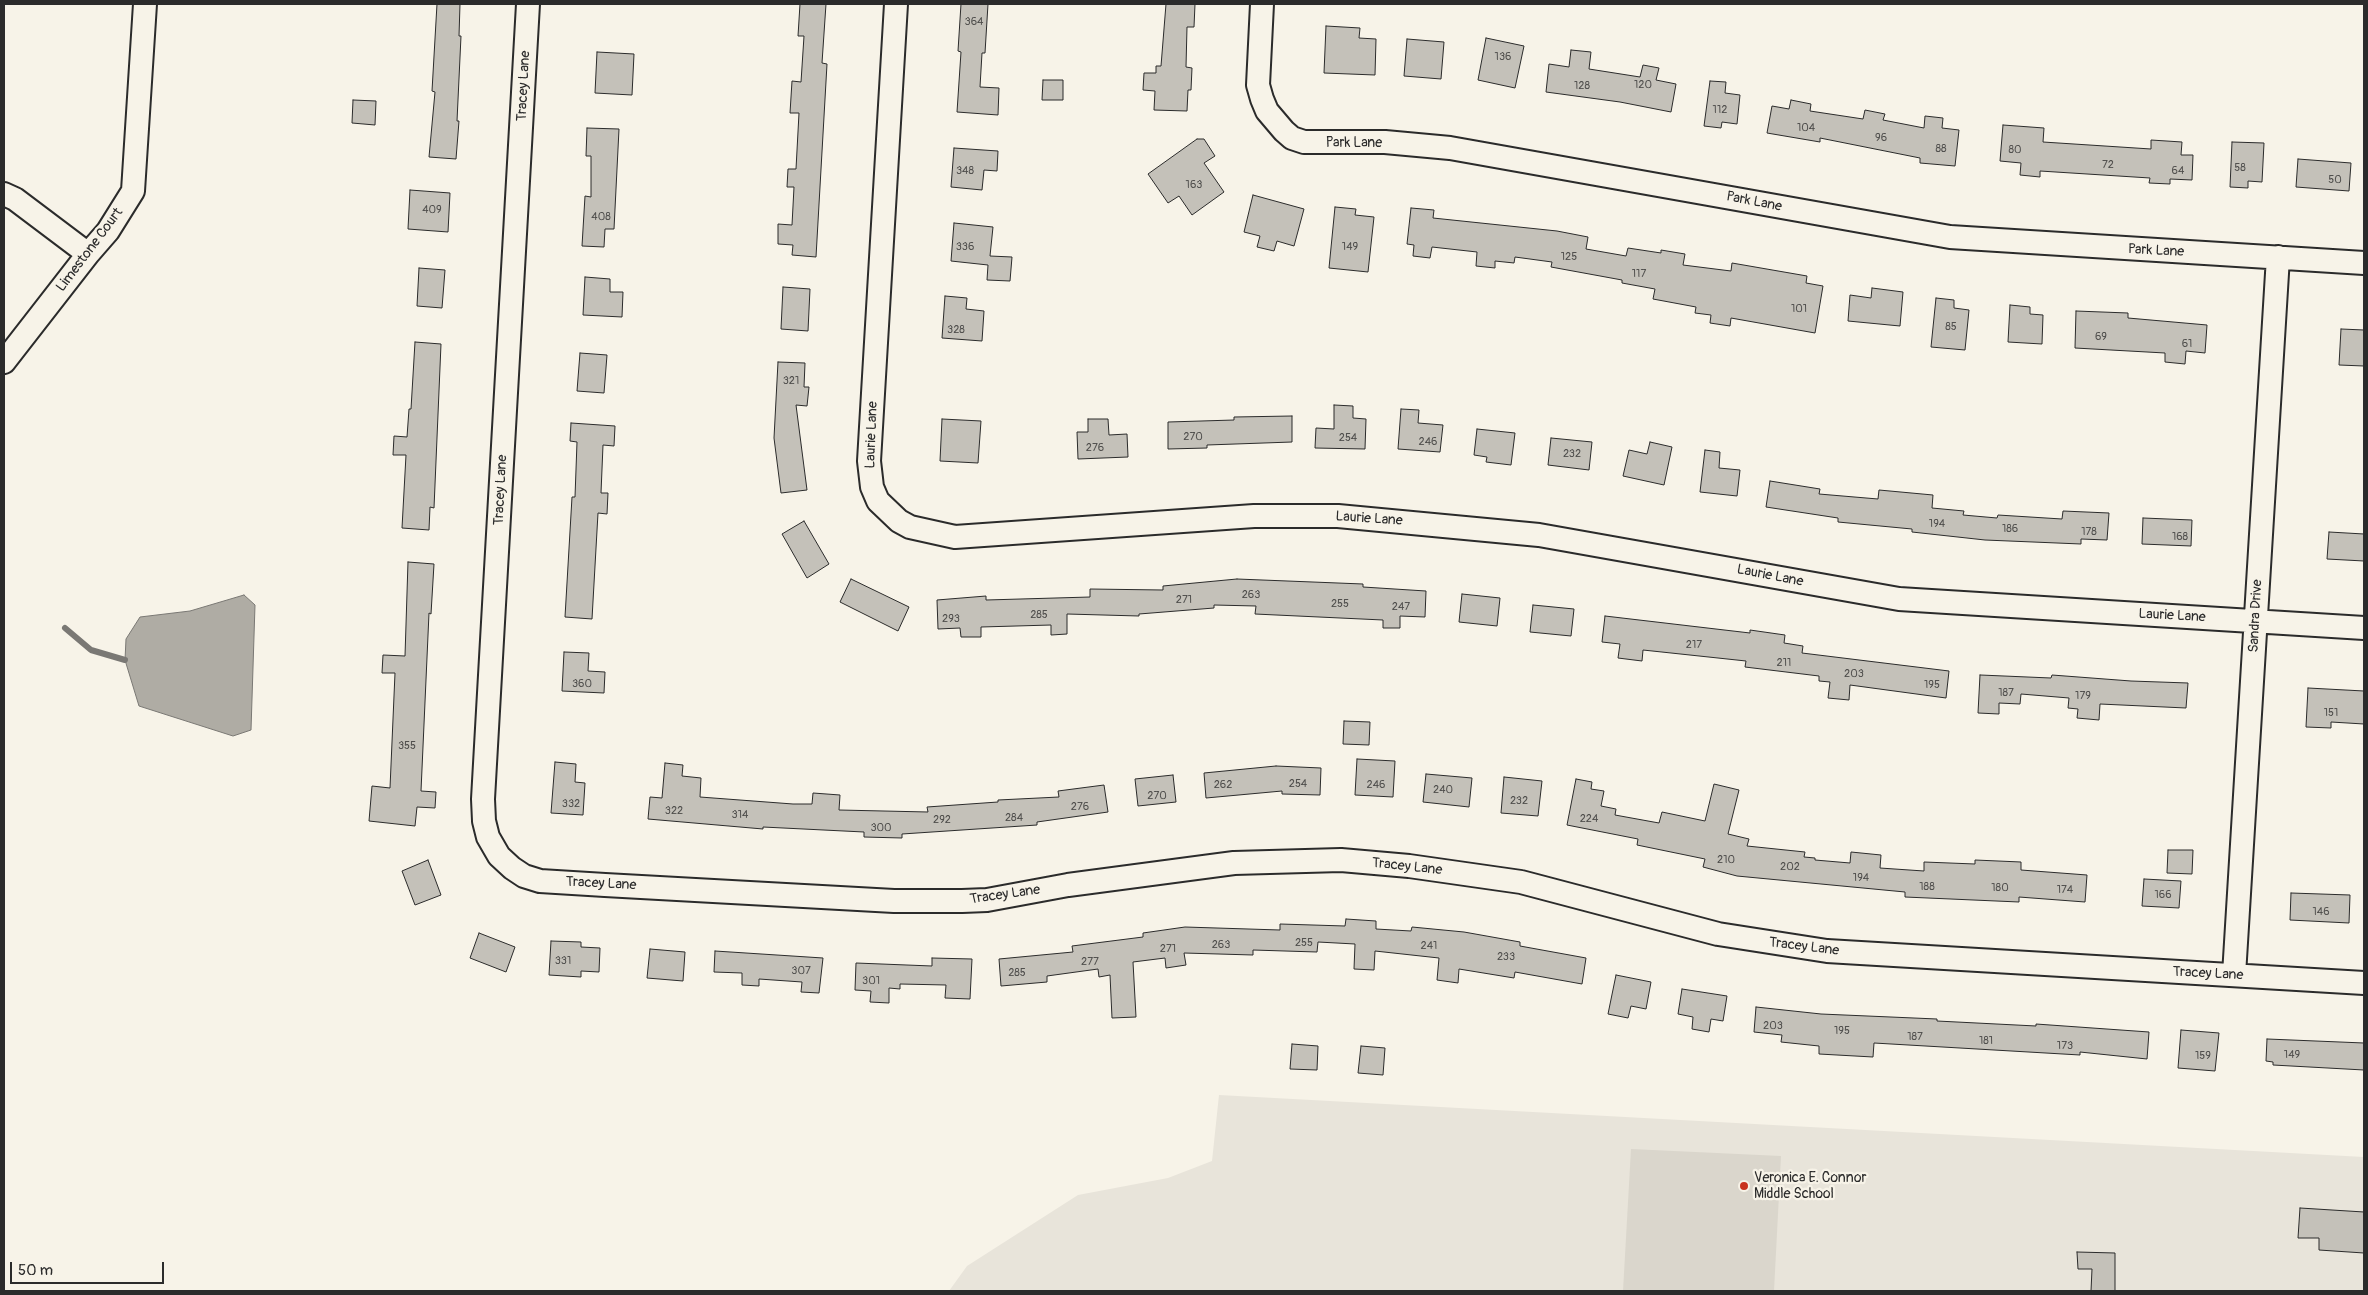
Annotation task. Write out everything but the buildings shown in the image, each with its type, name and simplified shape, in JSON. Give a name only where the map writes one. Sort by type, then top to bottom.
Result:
[{"type":"street","name":"Limestone Court","points":[[4,362],[108,231],[132,191],[145,4]]},
{"type":"street","name":"Tracey Lane","points":[[528,4],[482,799],[488,837],[500,856],[512,868],[540,881],[894,901],[962,901],[987,900],[1068,885],[1215,865],[1341,860],[1409,866],[1521,882],[1693,928],[1795,947],[1953,960],[2364,983]]},
{"type":"street","name":"Laurie Lane","points":[[896,4],[869,461],[872,487],[878,501],[899,521],[910,527],[955,537],[1254,516],[1338,516],[1490,529],[1578,541],[1899,599],[2364,628]]},
{"type":"street","name":"Park Lane","points":[[1262,4],[1258,85],[1268,111],[1276,123],[1292,138],[1304,142],[1385,142],[1450,148],[1950,237],[2364,263]]},
{"type":"street","points":[[4,194],[15,198],[88,254]]},
{"type":"street","name":"Sandra Drive","points":[[2234,975],[2278,257]]},
{"type":"shaded area","points":[[244,595],[255,605],[251,730],[233,736],[139,706],[125,660],[126,639],[140,617],[190,611]]},
{"type":"shaded area","name":"Veronica E. Connor Middle School","points":[[1219,1095],[2364,1157],[2364,1291],[949,1291],[967,1266],[1078,1195],[1168,1178],[1212,1161]]},
{"type":"shaded area","points":[[1631,1149],[1781,1156],[1774,1291],[1623,1291]]},
{"type":"waterway","points":[[65,628],[91,650],[125,660]]},
{"type":"place","name":"Veronica E. Connor Middle School","points":[[1744,1186]]}]
